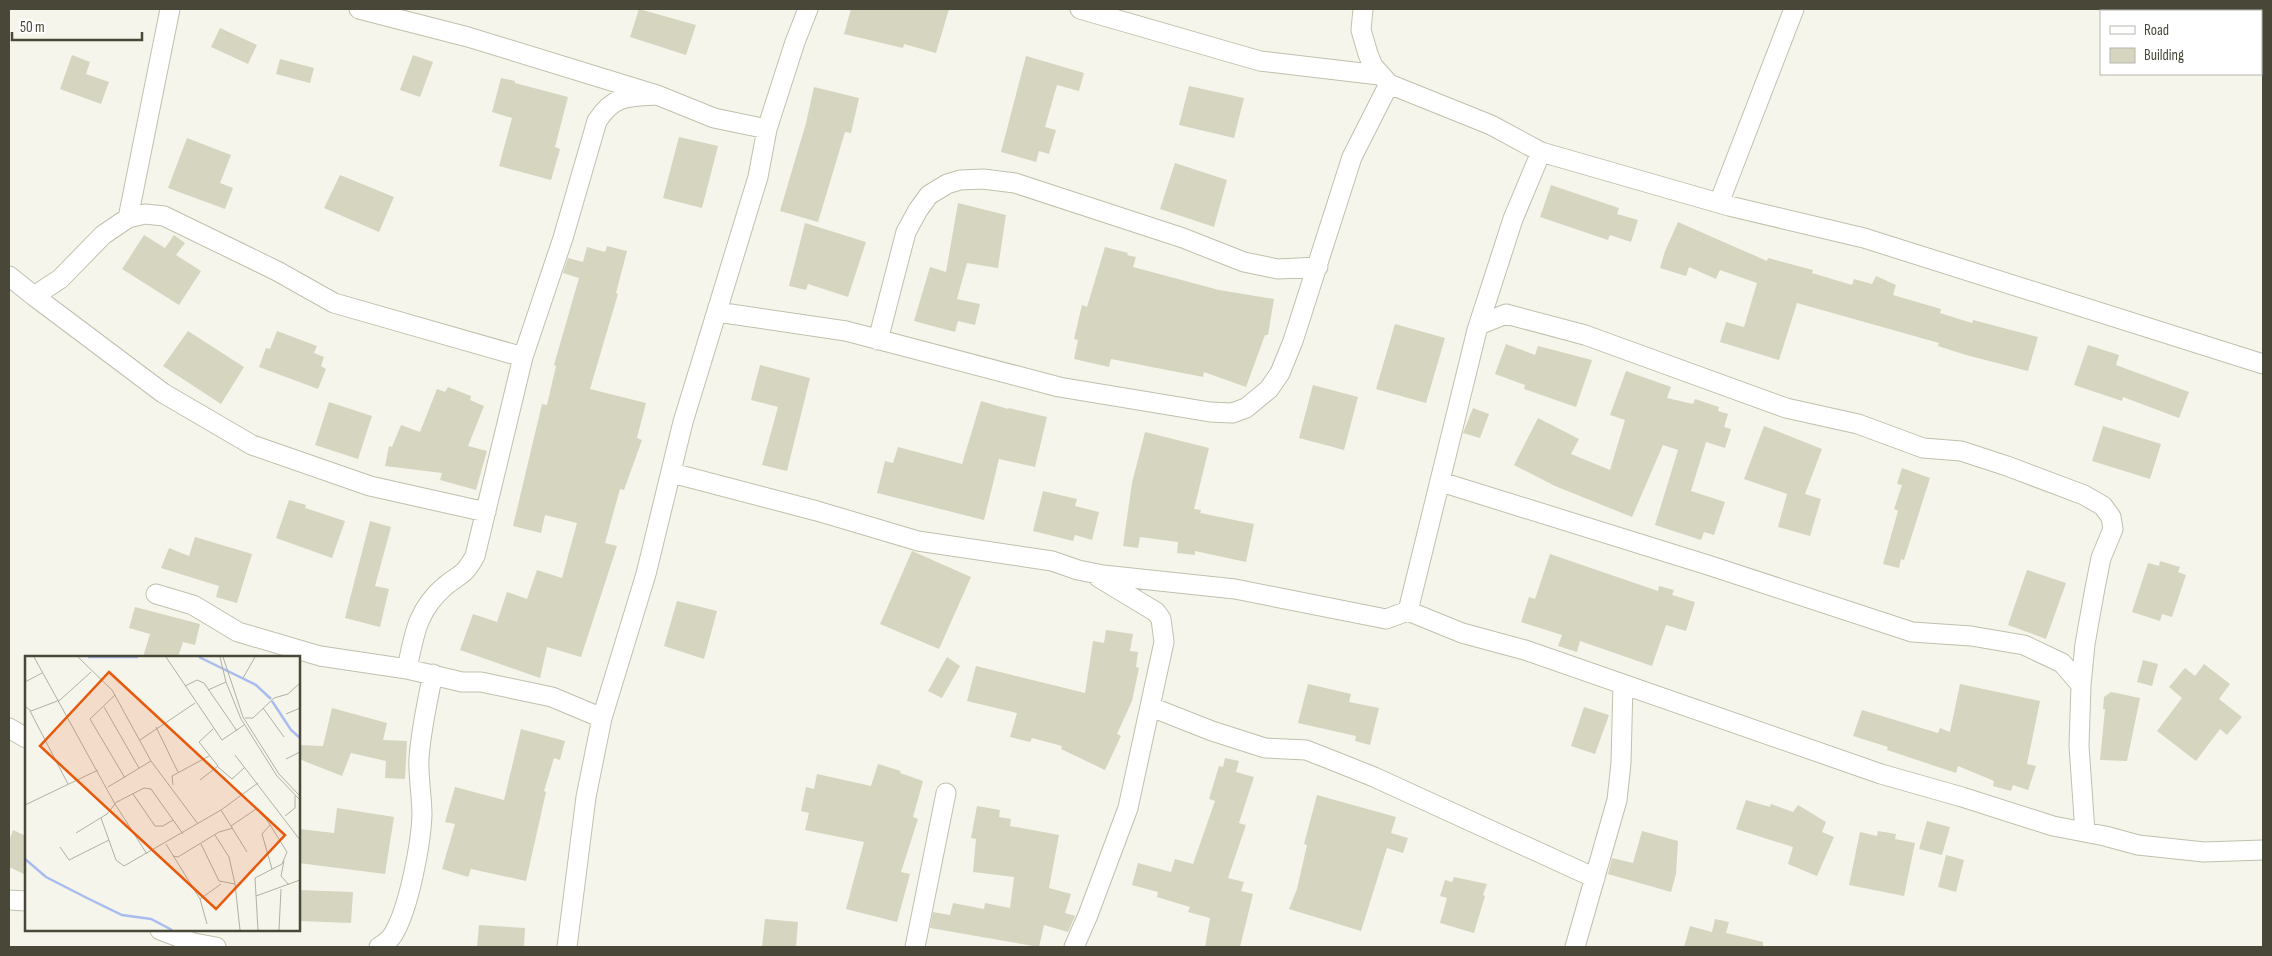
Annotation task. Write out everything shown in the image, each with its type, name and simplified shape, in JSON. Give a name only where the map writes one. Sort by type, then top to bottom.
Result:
[{"type":"street","points":[[128,218],[170,9]]},
{"type":"street","points":[[359,9],[468,37],[657,96],[714,118],[767,129]]},
{"type":"street","points":[[567,947],[586,797],[602,718],[646,574],[684,422],[758,177],[767,129],[795,42],[808,9]]},
{"type":"street","points":[[1080,9],[1260,61],[1384,79],[1483,122],[1541,152],[1719,204],[1864,238],[2263,364]]},
{"type":"street","points":[[1363,9],[1361,30],[1373,66],[1384,79]]},
{"type":"street","points":[[1719,204],[1794,9]]},
{"type":"street","points":[[717,312],[846,331],[1059,387],[1210,412],[1232,413],[1256,402],[1269,389],[1280,373],[1318,267],[1352,157],[1384,79]]},
{"type":"street","points":[[407,669],[415,628],[427,604],[446,585],[466,572],[475,556],[523,357],[563,238],[597,121],[605,109],[627,96],[657,96]]},
{"type":"street","points":[[1408,611],[1479,324],[1513,219],[1541,152]]},
{"type":"street","points":[[878,340],[906,232],[929,195],[947,184],[960,180],[983,179],[1014,182],[1154,228],[1244,262],[1278,269],[1318,267]]},
{"type":"street","points":[[34,296],[60,279],[103,235],[128,218],[145,214],[164,216],[277,271],[334,303],[523,357]]},
{"type":"street","points":[[9,276],[163,393],[252,445],[370,486],[486,512]]},
{"type":"street","points":[[1490,292],[1506,314]]},
{"type":"street","points":[[1479,324],[1506,314],[1612,344],[1786,408],[1858,424],[1923,448],[1961,451],[2084,495],[2103,506],[2111,517],[2113,529],[2101,558],[2096,581],[2085,644],[2081,685],[2079,746],[2085,832]]},
{"type":"street","points":[[672,473],[817,511],[918,541],[1052,561],[1078,570],[1091,572],[1236,589],[1386,619],[1408,611],[1462,633],[1525,650],[1881,774],[1962,796],[2053,826],[2138,845],[2204,852],[2263,850]]},
{"type":"street","points":[[1440,482],[1711,566],[1912,632],[1971,636],[2024,645],[2062,663],[2081,685]]},
{"type":"street","points":[[1074,947],[1128,808],[1164,642],[1161,619],[1146,605],[1091,572]]},
{"type":"street","points":[[156,594],[193,605],[238,632],[320,656],[407,669],[462,682],[480,682],[552,697],[602,718]]},
{"type":"street","points":[[379,947],[386,943],[396,931],[409,891],[418,850],[422,815],[419,766],[420,748],[432,674]]},
{"type":"street","points":[[1575,947],[1616,800],[1622,763],[1623,684]]},
{"type":"street","points":[[1151,707],[1212,731],[1266,748],[1306,750],[1374,777],[1595,878]]},
{"type":"street","points":[[9,728],[25,737]]},
{"type":"street","points":[[915,947],[946,792]]},
{"type":"street","points":[[9,900],[25,902]]},
{"type":"street","points":[[167,931],[194,943],[216,947]]},
{"type":"building","points":[[639,9],[696,25],[686,55],[630,37]]},
{"type":"building","points":[[851,9],[949,9],[936,53],[904,44],[903,48],[844,34]]},
{"type":"building","points":[[220,28],[257,45],[248,64],[211,47]]},
{"type":"building","points":[[72,55],[90,62],[86,74],[109,82],[101,104],[60,89]]},
{"type":"building","points":[[413,55],[433,62],[420,97],[400,90]]},
{"type":"building","points":[[1026,56],[1084,73],[1079,91],[1057,85],[1045,127],[1056,130],[1049,154],[1039,151],[1036,162],[1001,152]]},
{"type":"building","points":[[280,59],[314,68],[310,83],[276,74]]},
{"type":"building","points":[[501,78],[568,97],[555,147],[560,149],[551,180],[499,166],[512,118],[492,112]]},
{"type":"building","points":[[1189,86],[1244,98],[1234,138],[1179,125]]},
{"type":"building","points":[[814,87],[859,98],[851,133],[845,132],[818,222],[780,211],[806,123]]},
{"type":"building","points":[[679,137],[718,146],[702,208],[663,198]]},
{"type":"building","points":[[187,138],[231,155],[220,183],[233,188],[225,209],[168,188]]},
{"type":"building","points":[[1175,163],[1227,180],[1214,227],[1160,209]]},
{"type":"building","points":[[340,175],[394,197],[379,232],[324,208]]},
{"type":"building","points":[[1551,185],[1619,208],[1617,214],[1638,220],[1631,242],[1610,235],[1608,240],[1540,217]]},
{"type":"building","points":[[958,203],[1006,215],[998,268],[967,263],[957,299],[980,304],[975,325],[958,321],[955,332],[914,321],[930,267],[946,272]]},
{"type":"building","points":[[1678,222],[1767,261],[1768,258],[1813,270],[1812,273],[1852,285],[1854,279],[1872,284],[1876,276],[1896,285],[1893,295],[1941,309],[1940,313],[1972,323],[1973,320],[2038,337],[2028,371],[1966,355],[1938,346],[1939,343],[1797,303],[1779,360],[1720,342],[1726,322],[1744,327],[1757,283],[1720,270],[1716,279],[1689,267],[1686,276],[1660,268],[1665,251]]},
{"type":"building","points":[[805,223],[866,242],[848,297],[808,284],[806,290],[789,286]]},
{"type":"building","points":[[144,235],[165,248],[174,235],[185,243],[176,255],[201,271],[179,305],[122,269]]},
{"type":"building","points":[[607,246],[627,251],[616,293],[618,294],[590,389],[646,403],[637,438],[642,440],[624,490],[620,489],[605,543],[617,546],[581,657],[547,647],[540,678],[460,650],[473,614],[497,622],[507,592],[527,599],[537,570],[562,578],[577,523],[545,515],[541,533],[513,526],[542,404],[547,405],[556,366],[554,365],[579,278],[563,273],[568,258],[583,262],[587,247],[605,252]]},
{"type":"building","points":[[1105,247],[1136,257],[1133,267],[1219,290],[1274,299],[1268,335],[1265,335],[1246,387],[1204,372],[1203,377],[1111,359],[1109,367],[1074,359],[1078,340],[1074,339],[1082,305],[1087,307]]},
{"type":"building","points":[[1395,324],[1445,338],[1426,403],[1376,389]]},
{"type":"building","points":[[188,331],[244,367],[221,404],[163,366]]},
{"type":"building","points":[[277,331],[317,346],[314,353],[324,357],[321,366],[326,369],[318,389],[259,367],[266,348],[270,349]]},
{"type":"building","points":[[1506,344],[1535,355],[1538,346],[1592,360],[1576,407],[1524,389],[1525,385],[1495,374]]},
{"type":"building","points":[[2088,345],[2119,355],[2116,365],[2189,392],[2179,418],[2123,397],[2122,401],[2074,385]]},
{"type":"building","points":[[760,365],[810,378],[787,471],[762,465],[778,407],[751,400]]},
{"type":"building","points":[[1626,371],[1671,387],[1667,398],[1693,404],[1695,399],[1719,407],[1718,411],[1728,414],[1724,427],[1731,429],[1725,448],[1706,442],[1691,491],[1725,502],[1714,535],[1704,532],[1701,540],[1655,525],[1678,450],[1663,445],[1632,517],[1555,486],[1514,465],[1538,418],[1579,439],[1571,454],[1610,470],[1625,420],[1610,415]]},
{"type":"building","points":[[1313,385],[1358,397],[1344,450],[1299,438]]},
{"type":"building","points":[[448,387],[471,396],[470,400],[484,406],[468,446],[487,451],[476,490],[440,480],[442,473],[385,466],[389,446],[392,447],[401,425],[420,432],[437,389],[445,392]]},
{"type":"building","points":[[981,401],[1047,417],[1035,467],[999,459],[984,520],[877,493],[885,461],[893,463],[898,447],[962,464]]},
{"type":"building","points":[[329,402],[372,416],[358,459],[315,445]]},
{"type":"building","points":[[1473,408],[1489,414],[1480,438],[1463,433]]},
{"type":"building","points":[[1764,426],[1822,449],[1805,494],[1821,499],[1810,536],[1778,527],[1787,494],[1744,479]]},
{"type":"building","points":[[2103,426],[2161,444],[2150,479],[2092,461]]},
{"type":"building","points":[[1145,432],[1209,448],[1194,509],[1201,510],[1200,513],[1254,524],[1246,562],[1195,551],[1195,555],[1177,553],[1178,542],[1140,537],[1138,548],[1123,546],[1132,483]]},
{"type":"building","points":[[1902,468],[1930,478],[1904,560],[1901,559],[1899,568],[1883,564],[1898,511],[1894,509],[1902,485],[1897,484]]},
{"type":"building","points":[[1043,491],[1077,499],[1075,506],[1099,512],[1092,540],[1075,535],[1073,541],[1033,531]]},
{"type":"building","points":[[289,500],[306,505],[305,508],[345,521],[332,558],[276,538]]},
{"type":"building","points":[[370,521],[391,527],[375,586],[389,589],[380,627],[345,618]]},
{"type":"building","points":[[195,537],[252,554],[237,603],[216,597],[219,586],[161,568],[169,548],[189,556]]},
{"type":"building","points":[[912,551],[971,577],[939,649],[880,624]]},
{"type":"building","points":[[1550,554],[1658,591],[1659,586],[1674,590],[1672,595],[1695,602],[1686,631],[1666,625],[1652,666],[1580,641],[1577,652],[1558,646],[1562,635],[1521,622],[1529,597],[1535,599]]},
{"type":"building","points":[[2160,561],[2180,567],[2178,572],[2186,575],[2172,617],[2162,614],[2160,621],[2132,612],[2148,563],[2159,566]]},
{"type":"building","points":[[2027,570],[2066,583],[2046,639],[2008,625]]},
{"type":"building","points":[[677,601],[717,611],[704,659],[664,646]]},
{"type":"building","points":[[135,607],[200,624],[195,645],[183,642],[178,656],[143,656],[150,634],[129,628]]},
{"type":"building","points":[[1106,630],[1133,634],[1130,651],[1138,652],[1136,667],[1139,668],[1132,701],[1117,734],[1121,736],[1105,770],[1061,749],[1062,746],[1032,738],[1030,742],[1010,737],[1017,713],[967,701],[976,666],[1085,693],[1093,641],[1104,643]]},
{"type":"building","points":[[947,657],[960,666],[942,698],[928,691]]},
{"type":"building","points":[[2143,660],[2158,664],[2152,686],[2137,682]]},
{"type":"building","points":[[2204,664],[2230,684],[2219,699],[2242,717],[2227,735],[2220,729],[2196,761],[2157,731],[2182,698],[2169,687],[2185,668],[2195,676]]},
{"type":"building","points":[[1308,684],[1351,694],[1349,702],[1379,708],[1370,745],[1355,741],[1356,736],[1298,723]]},
{"type":"building","points":[[1960,684],[2040,701],[2027,764],[2036,766],[2028,790],[2013,785],[2011,791],[1993,786],[1994,781],[1958,766],[1956,773],[1887,750],[1888,747],[1853,736],[1862,710],[1938,733],[1940,728],[1950,732]]},
{"type":"building","points":[[2111,692],[2140,698],[2127,761],[2100,760],[2105,709],[2103,709],[2104,697]]},
{"type":"building","points":[[1584,707],[1609,715],[1595,754],[1571,746]]},
{"type":"building","points":[[332,708],[387,723],[383,740],[407,741],[405,779],[385,778],[386,761],[351,753],[342,776],[300,759],[300,745],[323,746]]},
{"type":"building","points":[[521,729],[565,741],[560,760],[554,758],[544,791],[546,792],[526,881],[471,869],[468,877],[442,869],[455,824],[445,822],[455,787],[504,800]]},
{"type":"building","points":[[1225,758],[1239,761],[1236,772],[1254,777],[1239,823],[1246,825],[1228,878],[1244,882],[1241,891],[1253,894],[1240,947],[1205,947],[1210,918],[1188,912],[1190,907],[1157,897],[1158,892],[1132,885],[1138,863],[1171,872],[1175,859],[1193,864],[1215,801],[1209,799],[1219,766],[1223,767]]},
{"type":"building","points":[[878,764],[901,771],[900,773],[923,781],[913,817],[918,819],[901,872],[910,874],[897,922],[846,909],[864,842],[805,830],[809,813],[801,811],[806,787],[814,789],[817,774],[871,786]]},
{"type":"building","points":[[1317,795],[1396,817],[1391,833],[1408,838],[1403,853],[1387,848],[1361,931],[1289,909],[1297,889],[1307,845],[1304,844]]},
{"type":"building","points":[[1746,800],[1770,807],[1771,804],[1793,812],[1798,805],[1826,822],[1822,832],[1834,837],[1817,876],[1788,864],[1793,847],[1736,829]]},
{"type":"building","points":[[977,806],[1000,810],[999,817],[1011,819],[1010,826],[1059,835],[1049,888],[1071,894],[1065,913],[1075,916],[1068,932],[1044,925],[1039,947],[930,928],[933,912],[950,915],[953,903],[984,909],[985,903],[1010,908],[1014,877],[973,872],[976,839],[971,838]]},
{"type":"building","points":[[337,808],[394,817],[385,874],[300,863],[300,829],[334,833]]},
{"type":"building","points":[[1927,821],[1950,827],[1942,855],[1919,849]]},
{"type":"building","points":[[13,830],[25,836],[25,875],[9,867],[9,841]]},
{"type":"building","points":[[1642,831],[1678,841],[1676,874],[1671,892],[1608,874],[1612,858],[1633,863]]},
{"type":"building","points":[[1878,831],[1896,834],[1895,839],[1915,843],[1904,896],[1849,885],[1860,832],[1877,836]]},
{"type":"building","points":[[1946,855],[1964,860],[1956,892],[1938,887]]},
{"type":"building","points":[[1454,877],[1487,884],[1474,933],[1440,923],[1447,898],[1440,896],[1445,880],[1452,882]]},
{"type":"building","points":[[300,890],[353,892],[351,923],[300,921]]},
{"type":"building","points":[[765,919],[798,922],[796,947],[762,947]]},
{"type":"building","points":[[1715,919],[1729,922],[1726,933],[1763,942],[1763,947],[1684,947],[1690,926],[1712,932]]},
{"type":"building","points":[[479,925],[525,928],[524,947],[477,947]]}]
